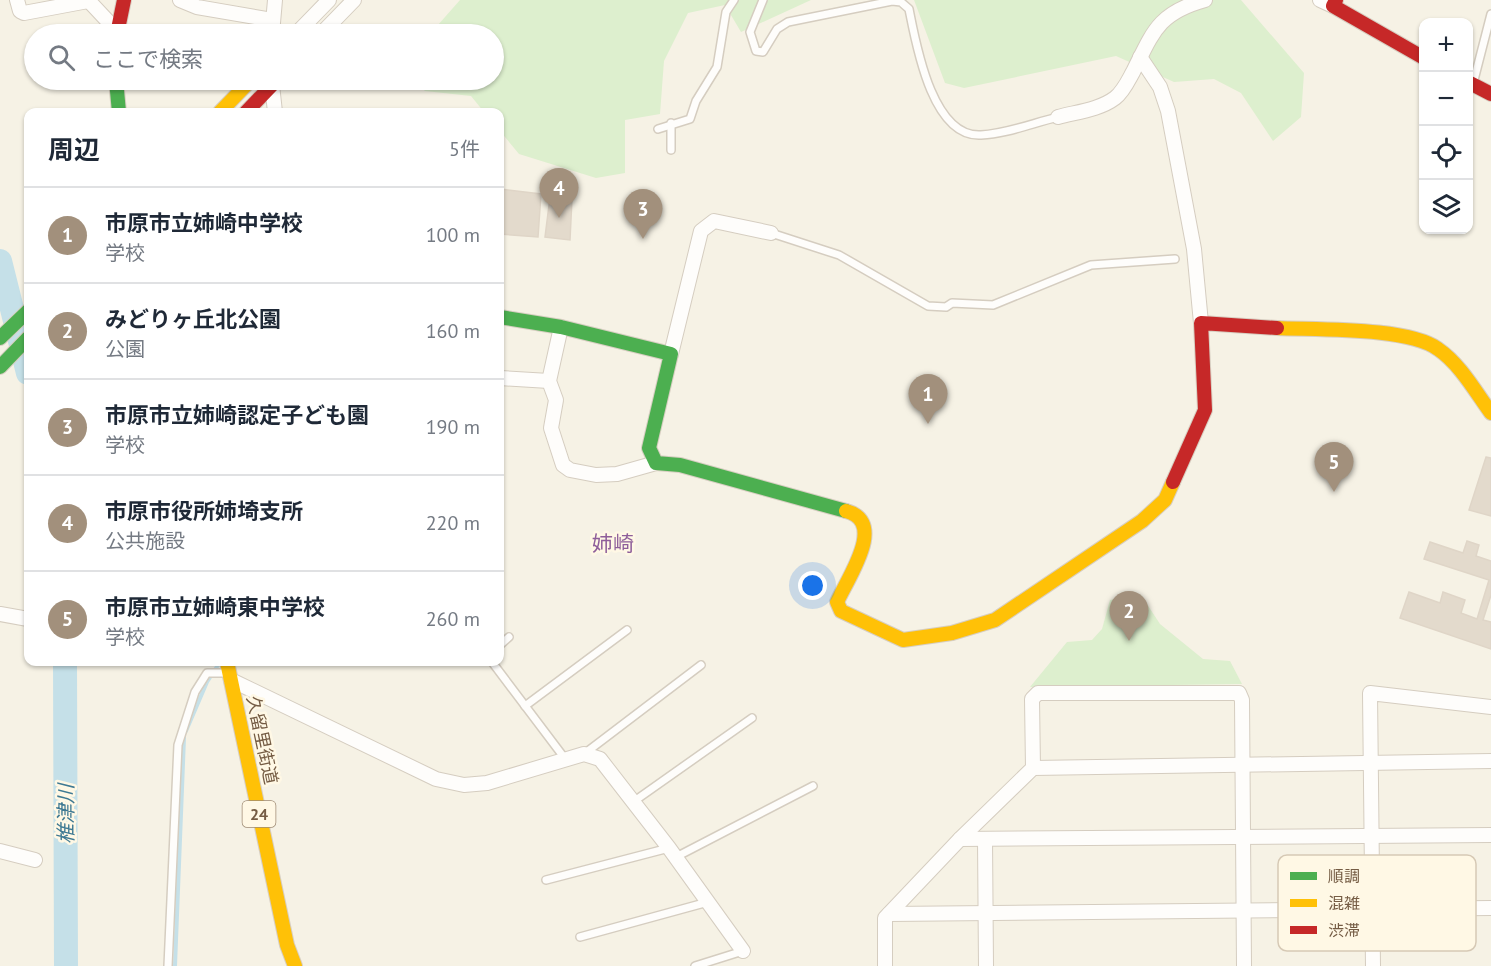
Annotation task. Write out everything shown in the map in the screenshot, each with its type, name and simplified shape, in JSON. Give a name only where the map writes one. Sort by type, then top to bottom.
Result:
[{"type":"street","points":[[17,0],[20,11],[24,14],[88,0],[109,24]]},
{"type":"street","points":[[119,24],[124,0]]},
{"type":"street","points":[[180,0],[197,6],[272,20]]},
{"type":"street","points":[[272,24],[275,0]]},
{"type":"street","points":[[306,24],[329,0]]},
{"type":"street","points":[[331,24],[354,0]]},
{"type":"street","points":[[1058,117],[1101,106],[1116,98],[1125,86],[1151,32],[1164,20],[1189,4],[1205,0]]},
{"type":"street","points":[[1330,2],[1419,55]]},
{"type":"street","points":[[561,327],[549,381],[556,400],[551,428],[563,465],[570,470],[596,475],[617,474],[656,463],[680,465],[855,513],[864,525],[865,536],[860,554],[837,602],[841,611],[903,640],[952,633],[995,621],[1142,521],[1165,500],[1206,410],[1202,323],[1194,249],[1168,111],[1160,87],[1140,57]]},
{"type":"street","points":[[1473,84],[1491,94]]},
{"type":"street","points":[[117,90],[119,108]]},
{"type":"street","points":[[224,108],[241,90]]},
{"type":"street","points":[[250,108],[267,90]]},
{"type":"street","points":[[275,90],[275,108]]},
{"type":"street","points":[[656,463],[649,448],[701,231],[714,221],[771,233]]},
{"type":"street","points":[[0,338],[24,315]]},
{"type":"street","points":[[504,318],[561,327],[671,354]]},
{"type":"street","points":[[1202,323],[1407,336],[1437,348],[1462,373],[1491,413]]},
{"type":"street","points":[[0,367],[24,342]]},
{"type":"street","points":[[504,378],[549,381]]},
{"type":"street","points":[[0,614],[24,618]]},
{"type":"street","points":[[227,672],[446,781],[464,785],[487,783],[584,754],[600,759],[672,852],[743,951]]},
{"type":"street","name":"久留里街道","points":[[227,672],[287,945],[295,966]]},
{"type":"street","points":[[1033,768],[1032,699],[1038,693],[1239,693],[1242,700],[1244,765],[1244,966]]},
{"type":"street","points":[[1372,855],[1370,693],[1491,706]]},
{"type":"street","points":[[885,966],[885,918],[960,839],[1033,768],[1491,761]]},
{"type":"street","points":[[960,839],[1491,835]]},
{"type":"street","points":[[985,839],[986,966]]},
{"type":"street","points":[[0,851],[34,860]]},
{"type":"street","points":[[1476,908],[1491,908]]},
{"type":"street","points":[[889,914],[1278,910]]},
{"type":"lane","points":[[658,129],[671,123],[690,119],[696,101],[717,67],[726,12],[734,0]]},
{"type":"lane","points":[[763,0],[750,32],[756,51],[763,52],[777,29],[788,22],[892,1],[901,2],[909,9],[927,85],[950,121],[966,133],[981,135],[1058,117]]},
{"type":"lane","points":[[1473,76],[1491,14]]},
{"type":"lane","points":[[671,123],[671,150]]},
{"type":"lane","points":[[771,233],[839,255],[928,306],[946,307],[952,303],[993,305],[1091,265],[1175,259]]},
{"type":"lane","points":[[525,706],[627,630]]},
{"type":"lane","points":[[504,641],[509,637]]},
{"type":"lane","points":[[584,754],[701,665]]},
{"type":"lane","points":[[495,666],[566,760]]},
{"type":"lane","points":[[168,966],[178,745],[195,692],[207,673],[227,672]]},
{"type":"lane","points":[[633,802],[752,718]]},
{"type":"lane","points":[[546,880],[672,852],[813,786]]},
{"type":"lane","points":[[580,938],[708,902]]},
{"type":"lane","points":[[695,966],[743,951]]},
{"type":"green space","points":[[460,0],[811,0],[741,32],[725,5],[688,13],[664,61],[660,114],[625,120],[625,173],[596,178],[519,154],[504,136],[504,108],[481,108],[471,96],[424,90],[504,90],[504,24],[439,24]]},
{"type":"green space","points":[[914,0],[1241,0],[1304,73],[1301,117],[1273,141],[1241,93],[1214,79],[1174,82],[1116,56],[964,88],[945,83]]},
{"type":"green space","points":[[1141,595],[1160,624],[1203,659],[1230,661],[1242,684],[1030,687],[1067,642],[1092,640],[1102,629],[1110,600]]},
{"type":"building","points":[[504,189],[541,194],[538,237],[504,234]]},
{"type":"building","points":[[550,197],[572,199],[570,240],[545,237]]},
{"type":"building","points":[[1486,457],[1491,458],[1491,516],[1469,510]]},
{"type":"building","points":[[1467,541],[1479,545],[1476,556],[1491,561],[1491,595],[1483,620],[1491,622],[1491,649],[1400,618],[1409,592],[1440,603],[1443,592],[1465,600],[1461,613],[1477,619],[1489,580],[1424,559],[1430,542],[1463,553]]},
{"type":"waterway","name":"椎津川","points":[[0,261],[24,357]]},
{"type":"waterway","name":"椎津川","points":[[65,666],[66,966]]},
{"type":"waterway","points":[[186,731],[207,682],[217,666]]},
{"type":"waterway","points":[[175,966],[184,738]]},
{"type":"traffic: fast","points":[[117,90],[119,108]]},
{"type":"traffic: fast","points":[[0,338],[24,315]]},
{"type":"traffic: fast","points":[[504,318],[561,327],[671,354],[649,448],[656,463],[680,465],[846,511]]},
{"type":"traffic: fast","points":[[0,367],[24,342]]},
{"type":"traffic: slow","points":[[224,108],[241,90]]},
{"type":"traffic: slow","points":[[1277,328],[1384,333],[1424,342],[1438,349],[1453,362],[1491,413]]},
{"type":"traffic: slow","points":[[846,511],[858,517],[864,527],[864,539],[861,552],[837,602],[841,611],[903,640],[952,633],[995,620],[1142,521],[1165,500],[1173,482]]},
{"type":"traffic: slow","points":[[228,666],[287,945],[295,966]]},
{"type":"traffic: jam","points":[[119,24],[124,0]]},
{"type":"traffic: jam","points":[[1336,0],[1333,6],[1419,55]]},
{"type":"traffic: jam","points":[[1473,85],[1491,94]]},
{"type":"traffic: jam","points":[[250,108],[267,90]]},
{"type":"traffic: jam","points":[[1173,482],[1205,410],[1201,323],[1277,328]]},
{"type":"place","name":"市原市役所姉埼支所","points":[[559,218]]},
{"type":"place","name":"市原市立姉崎認定子ども園","points":[[643,239]]},
{"type":"place","name":"市原市立姉崎中学校","points":[[928,424]]},
{"type":"place","name":"市原市立姉崎東中学校","points":[[1334,492]]},
{"type":"place","name":"みどりヶ丘北公園","points":[[1129,641]]},
{"type":"district","name":"姉崎","points":[[613,544]]}]
